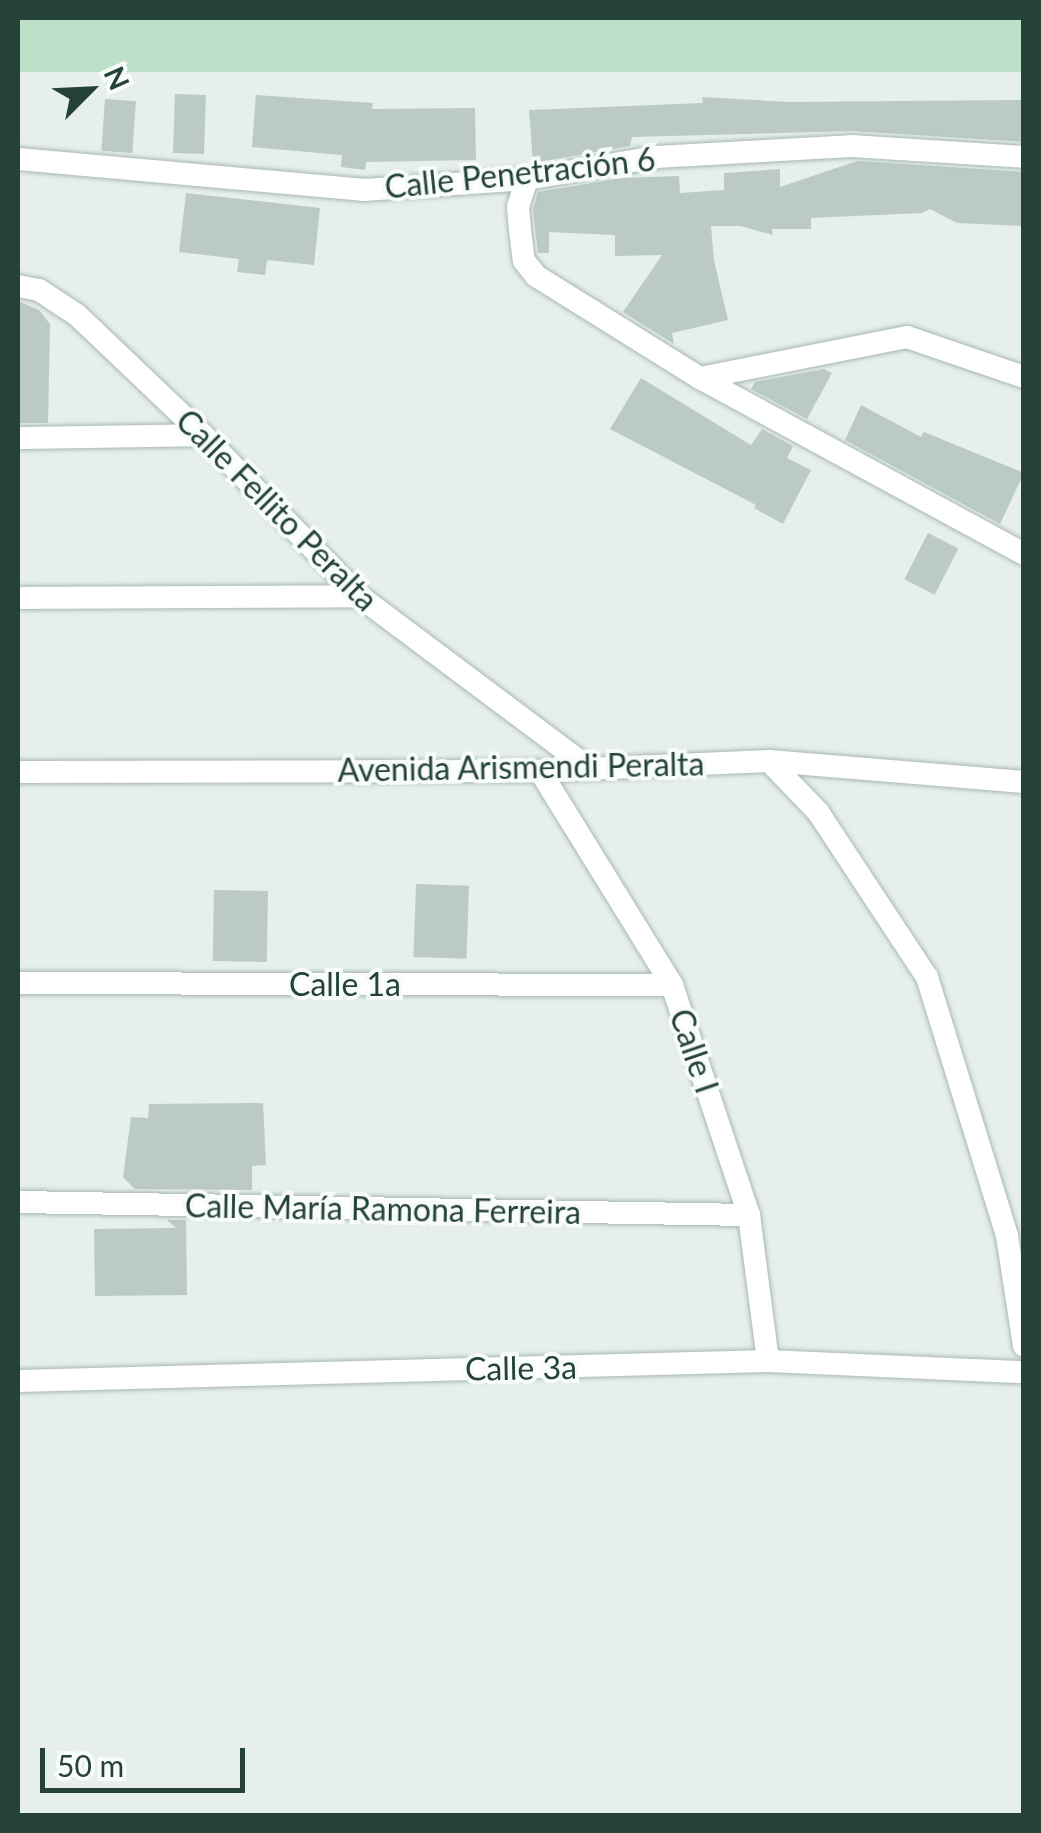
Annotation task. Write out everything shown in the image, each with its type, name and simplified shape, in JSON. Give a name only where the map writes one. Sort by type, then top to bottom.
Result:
[{"type":"street","name":"Calle Penetración 6","points":[[18,160],[363,190],[528,179],[656,157],[851,146],[1024,157]]},
{"type":"street","points":[[528,179],[518,207],[524,261],[536,276],[700,378],[1024,554]]},
{"type":"street","name":"Calle Fellito Peralta","points":[[18,286],[58,300],[203,435],[359,596],[590,769]]},
{"type":"street","points":[[700,378],[907,337],[1024,376]]},
{"type":"street","points":[[18,438],[203,435]]},
{"type":"street","points":[[18,598],[359,596]]},
{"type":"street","points":[[769,761],[818,812],[928,977],[1007,1236],[1024,1346]]},
{"type":"street","name":"Avenida Arismendi Peralta","points":[[18,772],[540,771],[769,761],[1024,782]]},
{"type":"street","name":"Calle I","points":[[540,771],[672,985],[749,1215],[768,1362]]},
{"type":"street","name":"Calle 1a","points":[[18,984],[672,985]]},
{"type":"street","name":"Calle María Ramona Ferreira","points":[[18,1202],[749,1215]]},
{"type":"street","name":"Calle 3a","points":[[18,1381],[768,1362],[1024,1372]]},
{"type":"green space","points":[[18,18],[1023,18],[1023,72],[18,72]]},
{"type":"building","points":[[175,94],[206,95],[204,154],[173,153]]},
{"type":"building","points":[[256,95],[373,103],[372,109],[475,108],[476,160],[366,162],[365,170],[341,167],[342,155],[252,147]]},
{"type":"building","points":[[702,97],[788,102],[1024,100],[1024,142],[852,131],[632,137],[630,146],[533,163],[529,110],[703,103]]},
{"type":"building","points":[[105,99],[136,101],[132,153],[101,151]]},
{"type":"building","points":[[857,161],[1024,172],[1024,226],[957,223],[930,209],[922,213],[811,218],[811,229],[772,229],[773,235],[740,226],[711,226],[714,260],[728,320],[672,333],[674,344],[623,312],[662,255],[615,256],[615,235],[549,232],[549,253],[538,253],[533,209],[538,192],[622,178],[679,176],[680,193],[724,190],[724,173],[780,169],[780,187]]},
{"type":"building","points":[[186,193],[320,208],[314,265],[267,260],[265,275],[237,272],[239,259],[179,252]]},
{"type":"building","points":[[18,301],[39,310],[50,324],[48,423],[18,423]]},
{"type":"building","points":[[824,369],[832,373],[807,419],[751,389],[755,382]]},
{"type":"building","points":[[641,378],[751,445],[762,429],[793,446],[787,458],[811,470],[783,524],[754,508],[756,505],[610,429]]},
{"type":"building","points":[[861,405],[921,437],[924,432],[1024,473],[1000,524],[845,440]]},
{"type":"building","points":[[928,533],[958,548],[935,595],[904,579]]},
{"type":"building","points":[[416,884],[469,886],[466,959],[413,957]]},
{"type":"building","points":[[214,890],[268,891],[267,962],[213,961]]},
{"type":"building","points":[[263,1103],[266,1165],[252,1166],[252,1190],[135,1189],[123,1177],[131,1117],[148,1118],[149,1104]]},
{"type":"building","points":[[167,1220],[186,1220],[187,1295],[95,1296],[94,1229],[176,1228]]}]
